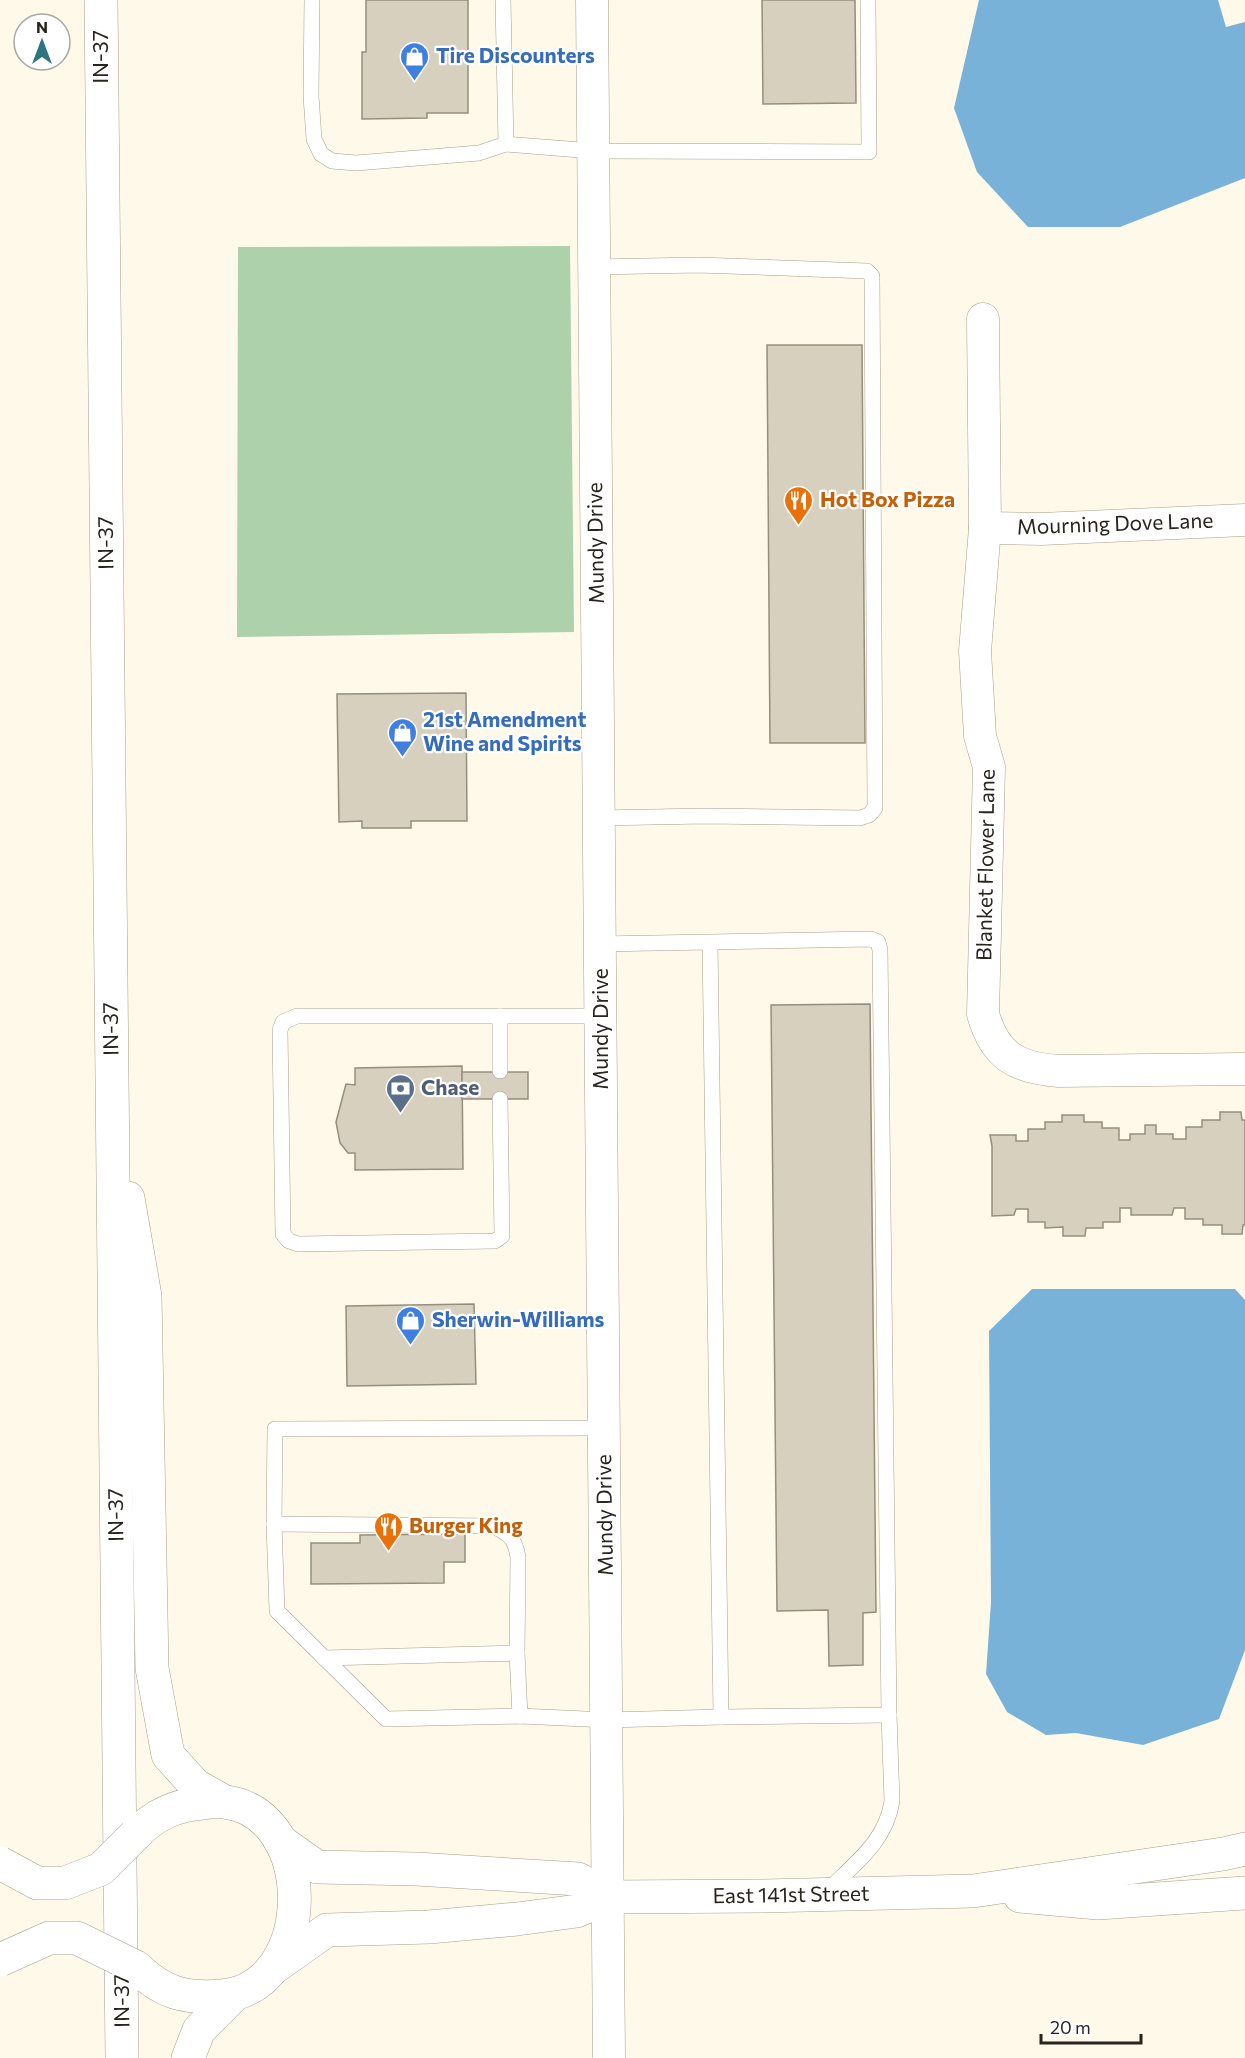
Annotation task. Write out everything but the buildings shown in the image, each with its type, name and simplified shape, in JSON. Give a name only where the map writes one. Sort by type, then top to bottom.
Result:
[{"type":"main road","name":"IN-37","points":[[101,0],[122,2058]]},
{"type":"main road","points":[[111,1100],[145,1296],[152,1668],[168,1755],[195,1785],[225,1802],[254,1813],[267,1823],[280,1841],[288,1858],[295,1905],[291,1933],[272,1969]]},
{"type":"main road","points":[[0,1863],[37,1883],[65,1883],[101,1869],[152,1818],[182,1806],[225,1802]]},
{"type":"main road","points":[[280,1841],[317,1866],[416,1869],[578,1879],[609,1897]]},
{"type":"main road","name":"East 141st Street","points":[[234,1995],[251,1987],[272,1969],[327,1930],[429,1928],[577,1911],[609,1897],[973,1891],[1245,1849]]},
{"type":"main road","name":"East 141st Street","points":[[973,1891],[1098,1903],[1245,1893]]},
{"type":"main road","points":[[0,1960],[49,1938],[77,1938],[136,1967],[158,1986],[182,1995],[198,1998],[234,1995]]},
{"type":"main road","points":[[188,2058],[199,2030],[234,1995]]},
{"type":"street","name":"Mundy Drive","points":[[592,0],[609,2058]]},
{"type":"street","name":"Blanket Flower Lane","points":[[983,319],[986,528],[975,651],[980,736],[989,767],[983,1014],[989,1035],[1016,1062],[1036,1070],[1245,1069]]},
{"type":"street","name":"Mourning Dove Lane","points":[[986,528],[1041,529],[1245,520]]},
{"type":"lane","points":[[312,0],[314,139],[321,154],[332,161],[356,163],[479,153],[506,144],[593,151],[869,152],[868,0]]},
{"type":"lane","points":[[503,0],[506,144]]},
{"type":"lane","points":[[594,267],[698,265],[867,271],[872,276],[874,808],[869,815],[860,818],[705,816],[599,818]]},
{"type":"lane","points":[[600,944],[871,939],[878,942],[880,950],[892,1801],[884,1830],[874,1844],[823,1895]]},
{"type":"lane","points":[[710,943],[721,1717]]},
{"type":"lane","points":[[500,1099],[502,1236],[495,1241],[298,1244],[290,1241],[283,1234],[280,1030],[284,1022],[297,1016],[600,1016]]},
{"type":"lane","points":[[500,1016],[500,1071]]},
{"type":"lane","points":[[604,1428],[275,1429],[274,1524],[277,1611],[386,1719],[520,1716],[607,1720],[889,1715]]},
{"type":"lane","points":[[274,1524],[493,1526],[505,1532],[515,1543],[518,1557],[517,1653],[520,1716]]},
{"type":"lane","points":[[324,1658],[517,1653]]},
{"type":"green space","points":[[570,246],[574,632],[237,637],[238,247]]},
{"type":"water","points":[[979,0],[1218,0],[1226,27],[1245,22],[1245,178],[1120,227],[1028,227],[977,172],[954,108]]},
{"type":"water","points":[[1032,1289],[1235,1289],[1245,1300],[1245,1650],[1219,1719],[1143,1745],[1076,1733],[1046,1735],[1007,1712],[986,1674],[991,1602],[989,1331]]},
{"type":"place","name":"Tire Discounters","points":[[415,82]]},
{"type":"place","name":"Hot Box Pizza","points":[[799,526]]},
{"type":"place","name":"21st Amendment Wine and Spirits","points":[[402,758]]},
{"type":"place","name":"Chase","points":[[400,1114]]},
{"type":"place","name":"Sherwin-Williams","points":[[411,1346]]},
{"type":"place","name":"Burger King","points":[[388,1552]]}]
